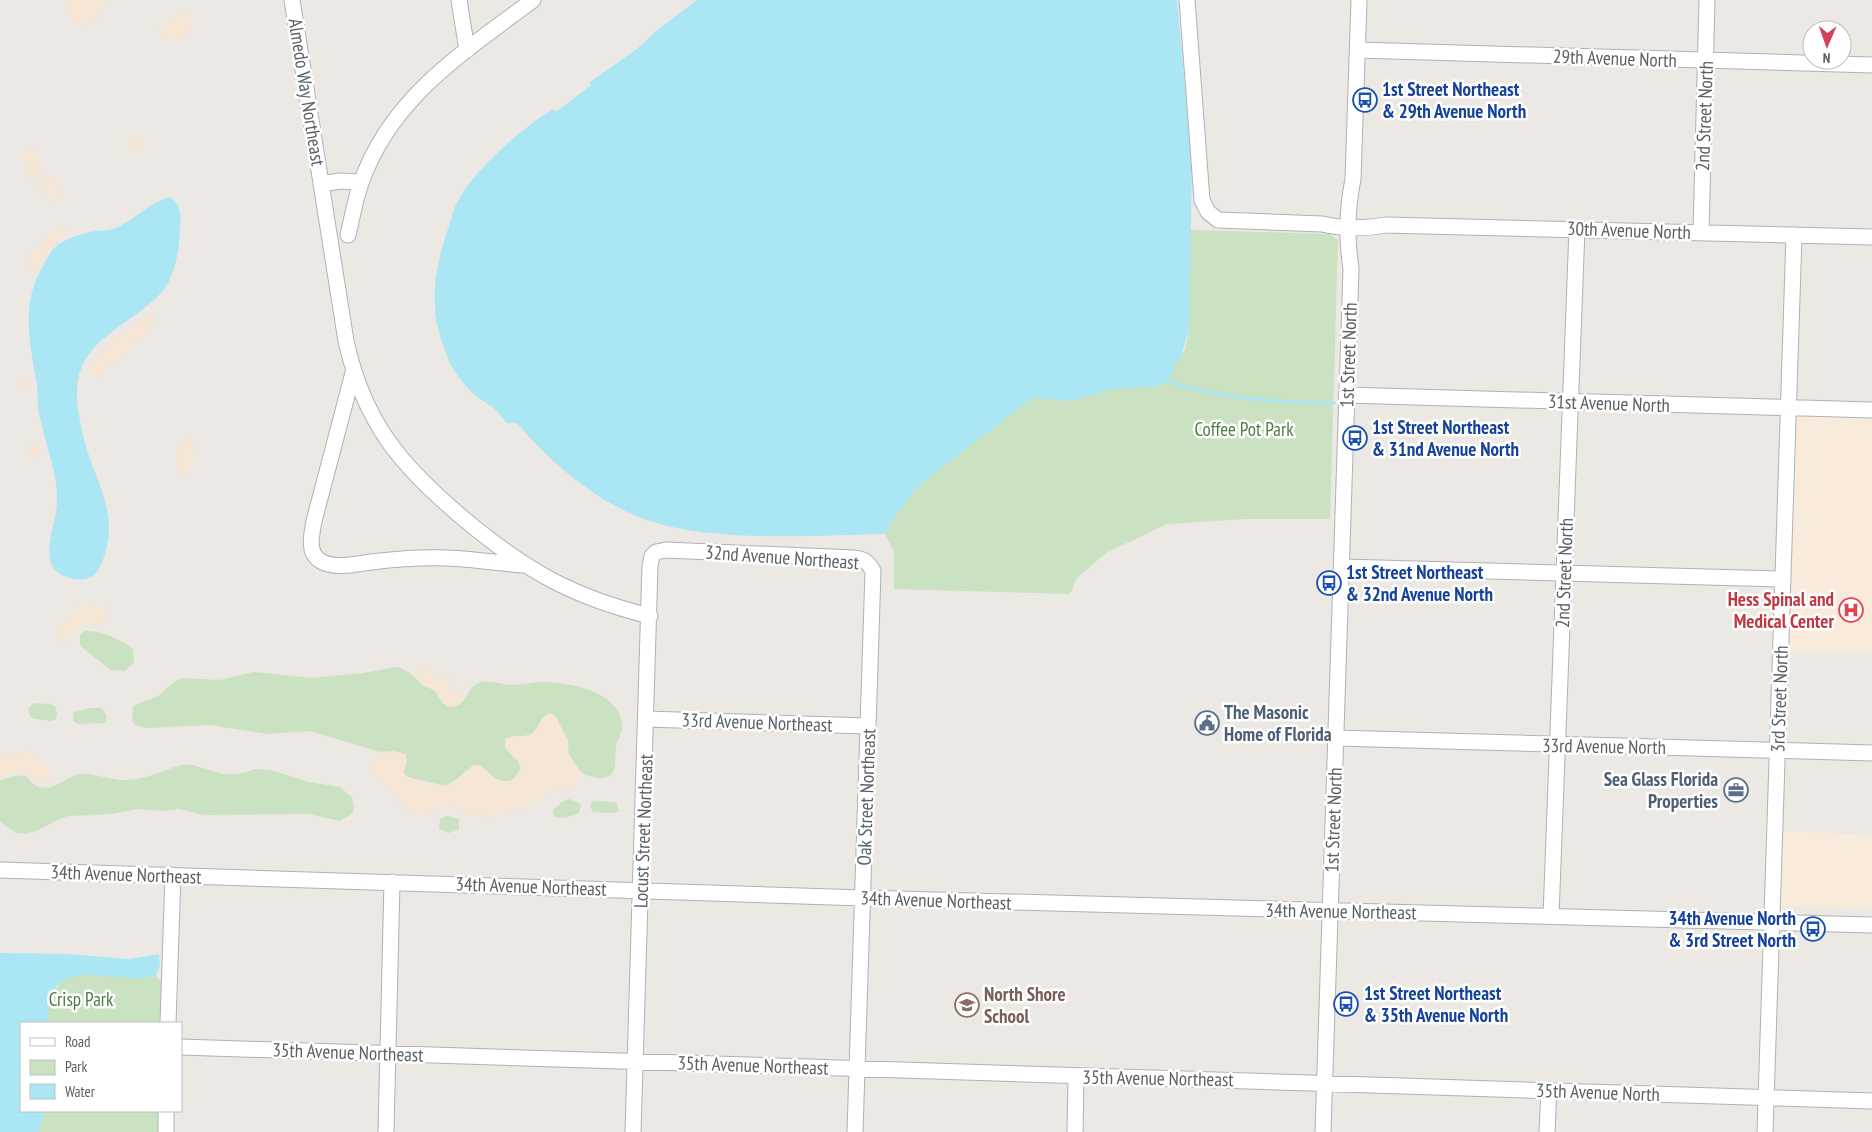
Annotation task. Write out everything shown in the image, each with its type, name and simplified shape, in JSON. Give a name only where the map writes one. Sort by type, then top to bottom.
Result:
[{"type":"street","name":"Almedo Way Northeast","points":[[292,0],[353,373]]},
{"type":"street","points":[[459,0],[467,50]]},
{"type":"street","points":[[348,235],[361,182],[387,130],[406,105],[438,72],[533,0]]},
{"type":"street","points":[[1187,0],[1202,200],[1208,212],[1218,220],[1322,224],[1338,218],[1353,223]]},
{"type":"street","name":"1st Street North","points":[[1322,1132],[1360,0]]},
{"type":"street","name":"2nd Street North","points":[[1701,232],[1708,0]]},
{"type":"street","name":"29th Avenue North","points":[[1358,50],[1872,66]]},
{"type":"street","points":[[321,184],[352,180],[361,182]]},
{"type":"street","name":"30th Avenue North","points":[[1353,223],[1872,237]]},
{"type":"street","name":"2nd Street North","points":[[1551,916],[1577,229]]},
{"type":"street","name":"3rd Street North","points":[[1765,1132],[1794,235]]},
{"type":"street","points":[[353,373],[310,541],[312,551],[318,560],[328,564],[346,565],[403,559],[447,558],[524,566]]},
{"type":"street","points":[[353,373],[368,410],[402,461],[422,483],[456,512],[524,566],[566,588],[622,609],[650,616]]},
{"type":"street","name":"31st Avenue North","points":[[1346,395],[1872,410]]},
{"type":"street","name":"32nd Avenue Northeast","points":[[676,551],[862,559],[869,564],[874,582]]},
{"type":"street","name":"Locust Street Northeast","points":[[633,1132],[652,556],[656,552],[676,551]]},
{"type":"street","points":[[1342,567],[1783,580]]},
{"type":"street","name":"Oak Street Northeast","points":[[855,1132],[874,582]]},
{"type":"street","name":"33rd Avenue Northeast","points":[[646,719],[868,726]]},
{"type":"street","name":"33rd Avenue North","points":[[1336,738],[1557,746],[1872,752]]},
{"type":"street","name":"34th Avenue Northeast","points":[[0,870],[863,898],[1872,925]]},
{"type":"street","points":[[168,1022],[173,875]]},
{"type":"street","points":[[386,1132],[392,882]]},
{"type":"street","name":"35th Avenue Northeast","points":[[182,1047],[1325,1084]]},
{"type":"street","points":[[1076,1076],[1076,1132]]},
{"type":"street","name":"35th Avenue North","points":[[1325,1084],[1872,1101]]},
{"type":"street","points":[[1547,1132],[1549,1090]]},
{"type":"street","points":[[166,1112],[166,1132]]},
{"type":"shaded area","points":[[1794,415],[1872,416],[1872,653],[1786,653]]},
{"type":"shaded area","points":[[1780,831],[1872,835],[1872,909],[1778,906]]},
{"type":"green space","name":"Coffee Pot Park","points":[[1190,230],[1329,234],[1338,240],[1330,519],[1245,519],[1167,524],[1106,553],[1077,578],[1070,594],[894,589],[894,552],[885,534],[894,518],[917,487],[1032,398],[1071,401],[1113,389],[1160,386],[1172,375],[1174,365],[1185,350],[1189,329]]},
{"type":"green space","points":[[85,631],[104,634],[128,645],[133,649],[134,663],[125,671],[111,670],[80,646],[80,634]]},
{"type":"green space","points":[[396,667],[408,672],[424,685],[434,689],[443,704],[458,704],[463,701],[475,685],[482,682],[511,685],[553,682],[580,687],[593,692],[605,698],[614,706],[620,716],[622,731],[616,746],[615,767],[611,775],[600,778],[585,774],[577,768],[571,760],[568,742],[555,716],[543,717],[530,735],[509,737],[505,748],[518,761],[521,768],[513,780],[498,780],[479,765],[446,786],[407,777],[403,771],[407,761],[393,751],[380,752],[310,731],[267,734],[210,725],[147,728],[137,726],[132,721],[133,706],[158,696],[174,682],[183,678],[220,680],[253,672],[312,678],[363,673]]},
{"type":"green space","points":[[35,703],[51,704],[56,707],[57,716],[55,720],[31,718],[28,710]]},
{"type":"green space","points":[[90,708],[102,708],[107,717],[105,723],[78,724],[73,721],[74,712]]},
{"type":"green space","points":[[181,765],[193,765],[222,774],[239,774],[256,769],[271,770],[308,782],[340,787],[352,797],[354,809],[352,814],[340,821],[309,814],[203,815],[179,809],[162,811],[139,809],[111,814],[68,816],[37,831],[25,834],[16,833],[0,822],[0,781],[12,777],[25,776],[38,787],[45,788],[80,774],[130,780]]},
{"type":"green space","points":[[569,799],[581,804],[579,813],[565,818],[554,817],[553,810]]},
{"type":"green space","points":[[592,801],[616,802],[619,811],[612,813],[593,812],[590,807]]},
{"type":"green space","points":[[447,816],[459,819],[459,830],[448,833],[439,829],[440,819]]},
{"type":"green space","name":"Crisp Park","points":[[79,974],[145,978],[156,976],[162,983],[162,1022],[48,1022],[49,1006],[54,992],[58,986]]},
{"type":"green space","points":[[44,1112],[159,1112],[159,1132],[39,1132]]},
{"type":"sand","points":[[64,0],[107,0],[102,11],[94,21],[83,25],[71,20]]},
{"type":"sand","points":[[178,12],[188,14],[192,22],[191,27],[186,30],[187,34],[174,40],[160,37],[156,28],[170,22]]},
{"type":"sand","points":[[131,135],[139,135],[144,140],[142,151],[131,153],[126,148],[126,140]]},
{"type":"sand","points":[[27,147],[35,150],[42,167],[34,179],[27,176],[23,154]]},
{"type":"sand","points":[[54,176],[56,187],[61,190],[61,197],[54,203],[43,195],[39,186],[45,177]]},
{"type":"sand","points":[[58,226],[63,226],[65,229],[63,236],[45,254],[37,269],[28,271],[28,258]]},
{"type":"sand","points":[[150,313],[153,318],[151,330],[131,344],[125,355],[118,357],[114,364],[107,366],[101,376],[92,377],[89,371],[100,355],[116,339]]},
{"type":"sand","points":[[23,378],[27,378],[31,384],[27,390],[23,390],[19,386],[19,382]]},
{"type":"sand","points":[[188,439],[192,442],[195,452],[190,472],[183,477],[177,470],[178,448],[183,440]]},
{"type":"sand","points":[[34,443],[39,445],[41,450],[39,455],[34,457],[29,455],[27,450],[29,445]]},
{"type":"sand","points":[[101,604],[106,611],[106,619],[102,624],[82,625],[63,642],[57,638],[57,626],[71,616],[71,607]]},
{"type":"sand","points":[[426,666],[433,668],[437,677],[449,678],[448,689],[463,695],[464,698],[459,705],[446,706],[438,692],[420,684],[417,673]]},
{"type":"sand","points":[[550,713],[555,716],[568,740],[568,753],[579,770],[580,779],[573,786],[542,794],[528,808],[513,809],[494,817],[471,815],[449,805],[428,814],[417,815],[404,808],[388,786],[368,772],[368,764],[375,755],[393,751],[406,754],[407,761],[403,774],[425,783],[442,786],[448,785],[474,765],[483,768],[497,779],[510,781],[518,775],[521,768],[518,761],[505,748],[505,739],[534,733],[543,717]]},
{"type":"sand","points":[[24,751],[34,752],[40,763],[49,766],[51,774],[46,782],[37,782],[20,771],[13,772],[0,779],[0,757],[5,754],[19,755]]},
{"type":"water","points":[[697,0],[1177,0],[1192,166],[1189,329],[1181,357],[1174,365],[1172,375],[1160,386],[1113,389],[1071,401],[1032,398],[917,487],[894,518],[885,534],[766,536],[735,535],[676,528],[650,521],[612,504],[577,481],[531,439],[517,423],[506,423],[495,409],[472,392],[451,366],[438,330],[436,315],[435,285],[440,256],[456,204],[475,176],[500,150],[527,127],[552,110],[557,111],[590,86],[590,82],[638,48],[655,32]]},
{"type":"water","points":[[170,197],[180,210],[180,234],[173,271],[166,287],[138,313],[101,341],[83,364],[78,379],[77,400],[79,414],[87,451],[107,509],[109,524],[108,540],[99,569],[88,578],[70,578],[59,573],[52,566],[50,556],[57,490],[38,410],[37,385],[29,324],[31,295],[43,266],[56,246],[86,233],[115,228],[163,199]]},
{"type":"water","points":[[0,953],[67,954],[129,959],[159,954],[160,966],[156,976],[139,978],[85,975],[70,978],[58,985],[50,1000],[48,1022],[20,1022],[20,1112],[44,1112],[39,1132],[0,1132]]},
{"type":"waterway","points":[[1167,382],[1229,396],[1291,402],[1334,403]]},
{"type":"place","name":"1st Street Northeast & 29th Avenue North","points":[[1365,100]]},
{"type":"place","name":"1st Street Northeast & 31nd Avenue North","points":[[1355,438]]},
{"type":"place","name":"1st Street Northeast & 32nd Avenue North","points":[[1329,583]]},
{"type":"place","name":"Hess Spinal and Medical Center","points":[[1851,610]]},
{"type":"place","name":"The Masonic Home of Florida","points":[[1207,723]]},
{"type":"place","name":"Sea Glass Florida Properties","points":[[1736,790]]},
{"type":"place","name":"34th Avenue North & 3rd Street North","points":[[1813,929]]},
{"type":"place","name":"1st Street Northeast & 35th Avenue North","points":[[1346,1004]]},
{"type":"place","name":"North Shore School","points":[[967,1005]]}]
